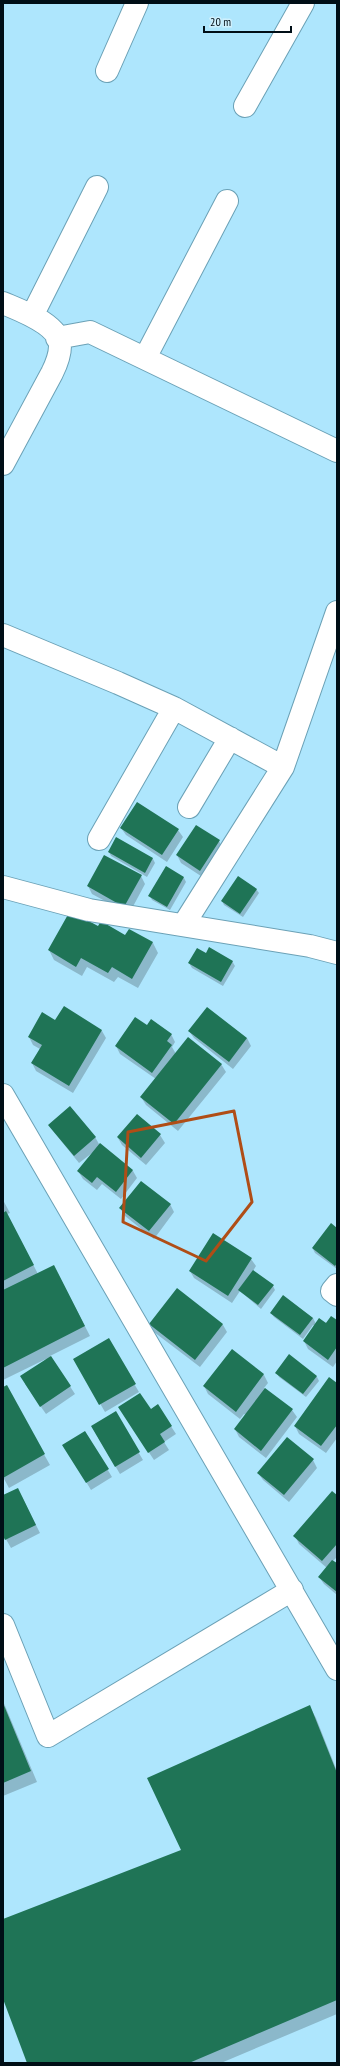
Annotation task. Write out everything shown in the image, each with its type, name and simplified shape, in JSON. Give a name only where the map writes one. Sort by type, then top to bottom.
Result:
[{"type":"street","points":[[107,71],[137,3]]},
{"type":"street","points":[[245,106],[303,3]]},
{"type":"street","points":[[32,316],[97,187]]},
{"type":"street","points":[[145,358],[227,201]]},
{"type":"street","points":[[3,303],[46,324],[56,333],[60,345],[58,358],[52,373],[3,464]]},
{"type":"street","points":[[58,338],[90,332],[337,451]]},
{"type":"street","points":[[184,924],[283,767],[337,612]]},
{"type":"street","points":[[3,635],[174,708],[283,767]]},
{"type":"street","points":[[99,839],[174,708]]},
{"type":"street","points":[[189,807],[230,738]]},
{"type":"street","points":[[3,887],[89,910],[184,924],[310,946],[337,953]]},
{"type":"street","points":[[3,1095],[337,1668]]},
{"type":"street","points":[[337,1285],[332,1291],[337,1295]]},
{"type":"street","points":[[3,1625],[48,1736],[292,1590]]},
{"type":"highlighted area","points":[[234,1111],[252,1202],[206,1261],[123,1222],[128,1132]]},
{"type":"building","points":[[137,802],[179,829],[162,855],[120,828]]},
{"type":"building","points":[[196,825],[220,840],[200,871],[176,855]]},
{"type":"building","points":[[116,837],[153,858],[145,873],[108,852]]},
{"type":"building","points":[[104,855],[142,875],[124,907],[87,886]]},
{"type":"building","points":[[166,866],[184,877],[167,907],[148,896]]},
{"type":"building","points":[[238,876],[257,889],[240,914],[221,901]]},
{"type":"building","points":[[70,911],[98,926],[101,921],[125,935],[129,929],[153,942],[132,979],[112,967],[108,973],[81,958],[76,967],[48,950]]},
{"type":"building","points":[[209,947],[233,961],[221,982],[188,963],[197,948],[206,953]]},
{"type":"building","points":[[64,1006],[102,1030],[69,1086],[31,1063],[42,1045],[28,1037],[42,1012],[55,1020]]},
{"type":"building","points":[[207,1007],[247,1038],[229,1062],[188,1031]]},
{"type":"building","points":[[135,1017],[147,1025],[151,1019],[172,1034],[167,1041],[172,1045],[152,1073],[115,1046]]},
{"type":"building","points":[[188,1037],[222,1064],[174,1124],[140,1097]]},
{"type":"building","points":[[70,1106],[96,1137],[74,1156],[48,1125]]},
{"type":"building","points":[[137,1114],[161,1134],[141,1158],[117,1137]]},
{"type":"building","points":[[100,1143],[133,1170],[116,1192],[97,1177],[92,1183],[77,1171]]},
{"type":"building","points":[[141,1181],[171,1204],[149,1231],[119,1208]]},
{"type":"building","points":[[6,1211],[34,1265],[3,1281],[3,1213]]},
{"type":"building","points":[[331,1223],[337,1228],[337,1263],[335,1266],[312,1248]]},
{"type":"building","points":[[213,1233],[252,1258],[228,1296],[189,1271]]},
{"type":"building","points":[[54,1265],[85,1326],[3,1368],[3,1290]]},
{"type":"building","points":[[253,1270],[274,1285],[258,1305],[238,1290]]},
{"type":"building","points":[[177,1288],[223,1324],[195,1360],[149,1324]]},
{"type":"building","points":[[283,1295],[313,1318],[300,1335],[270,1313]]},
{"type":"building","points":[[331,1316],[337,1320],[337,1347],[328,1360],[303,1341],[319,1318],[326,1323]]},
{"type":"building","points":[[109,1338],[136,1384],[99,1405],[73,1359]]},
{"type":"building","points":[[232,1349],[264,1374],[236,1412],[203,1386]]},
{"type":"building","points":[[289,1354],[317,1376],[303,1394],[275,1373]]},
{"type":"building","points":[[51,1356],[71,1386],[40,1407],[20,1376]]},
{"type":"building","points":[[329,1377],[337,1383],[337,1425],[321,1446],[294,1426]]},
{"type":"building","points":[[7,1385],[45,1454],[3,1478],[3,1387]]},
{"type":"building","points":[[265,1388],[293,1409],[261,1451],[234,1429]]},
{"type":"building","points":[[140,1393],[151,1409],[158,1404],[172,1426],[160,1434],[165,1442],[148,1453],[118,1407]]},
{"type":"building","points":[[116,1411],[140,1452],[115,1467],[91,1426]]},
{"type":"building","points":[[85,1431],[109,1469],[86,1483],[62,1445]]},
{"type":"building","points":[[287,1437],[314,1459],[284,1495],[257,1473]]},
{"type":"building","points":[[18,1488],[36,1525],[5,1540],[3,1536],[3,1495]]},
{"type":"building","points":[[332,1491],[337,1495],[337,1544],[322,1561],[293,1536]]},
{"type":"building","points":[[332,1560],[337,1563],[337,1592],[318,1577]]},
{"type":"building","points":[[3,1703],[31,1771],[3,1783]]},
{"type":"building","points":[[310,1705],[337,1773],[337,2000],[189,2063],[27,2063],[3,1999],[3,1919],[181,1850],[147,1778]]}]
